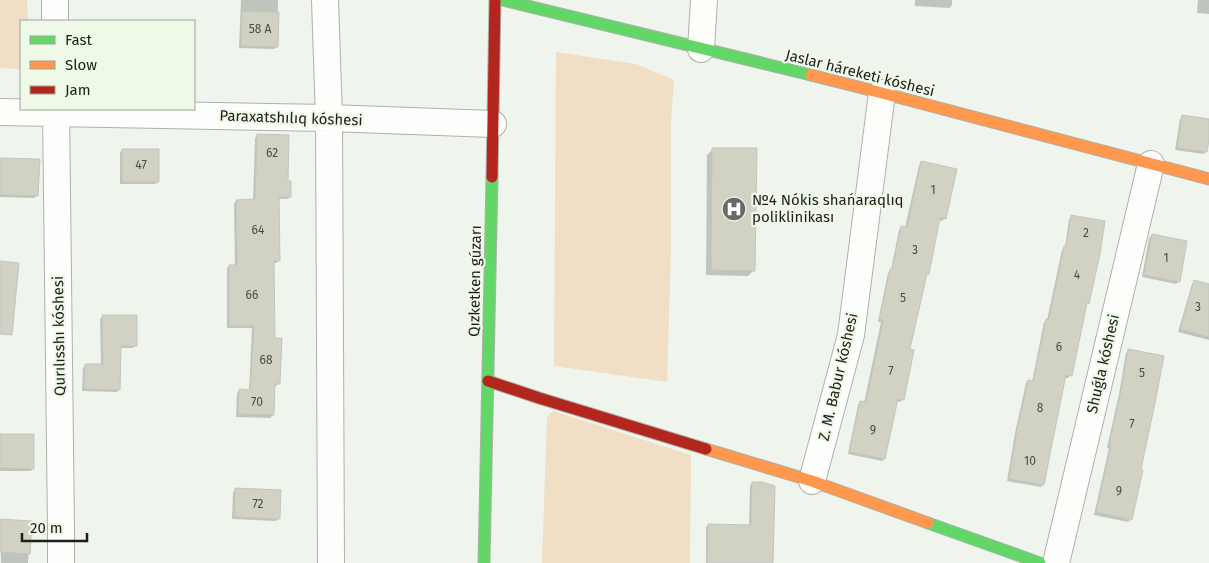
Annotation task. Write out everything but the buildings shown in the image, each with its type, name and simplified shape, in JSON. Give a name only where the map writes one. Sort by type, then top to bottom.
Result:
[{"type":"street","points":[[55,0],[55,20]]},
{"type":"street","points":[[325,0],[329,118],[331,563]]},
{"type":"street","name":"Qızketken gúzarı","points":[[484,563],[495,0]]},
{"type":"street","name":"Jaslar háreketi kóshesi","points":[[503,0],[882,93],[1209,179]]},
{"type":"street","points":[[701,49],[704,0]]},
{"type":"street","name":"Z. M. Babur kóshesi","points":[[812,481],[851,335],[882,93]]},
{"type":"street","name":"Paraxatshılıq kóshesi","points":[[0,112],[56,111],[493,124]]},
{"type":"street","name":"Qurılısshı kóshesi","points":[[56,111],[61,563]]},
{"type":"street","name":"Shuǵla kóshesi","points":[[1056,563],[1150,164]]},
{"type":"street","points":[[488,381],[812,481],[1040,563]]},
{"type":"shaded area","points":[[0,0],[27,0],[28,20],[20,20],[20,69],[0,68]]},
{"type":"shaded area","points":[[556,52],[636,64],[674,80],[671,124],[671,249],[667,382],[554,366]]},
{"type":"shaded area","points":[[553,411],[691,455],[690,563],[542,563],[547,417]]},
{"type":"traffic: fast","points":[[503,0],[811,75]]},
{"type":"traffic: fast","points":[[484,563],[492,177]]},
{"type":"traffic: fast","points":[[928,523],[1040,563]]},
{"type":"traffic: slow","points":[[811,75],[1209,179]]},
{"type":"traffic: slow","points":[[706,449],[812,481],[928,523]]},
{"type":"traffic: jam","points":[[492,177],[495,0]]},
{"type":"traffic: jam","points":[[488,381],[706,449]]},
{"type":"place","name":"№4 Nókis shańaraqlıq poliklinikası","points":[[734,209]]}]
